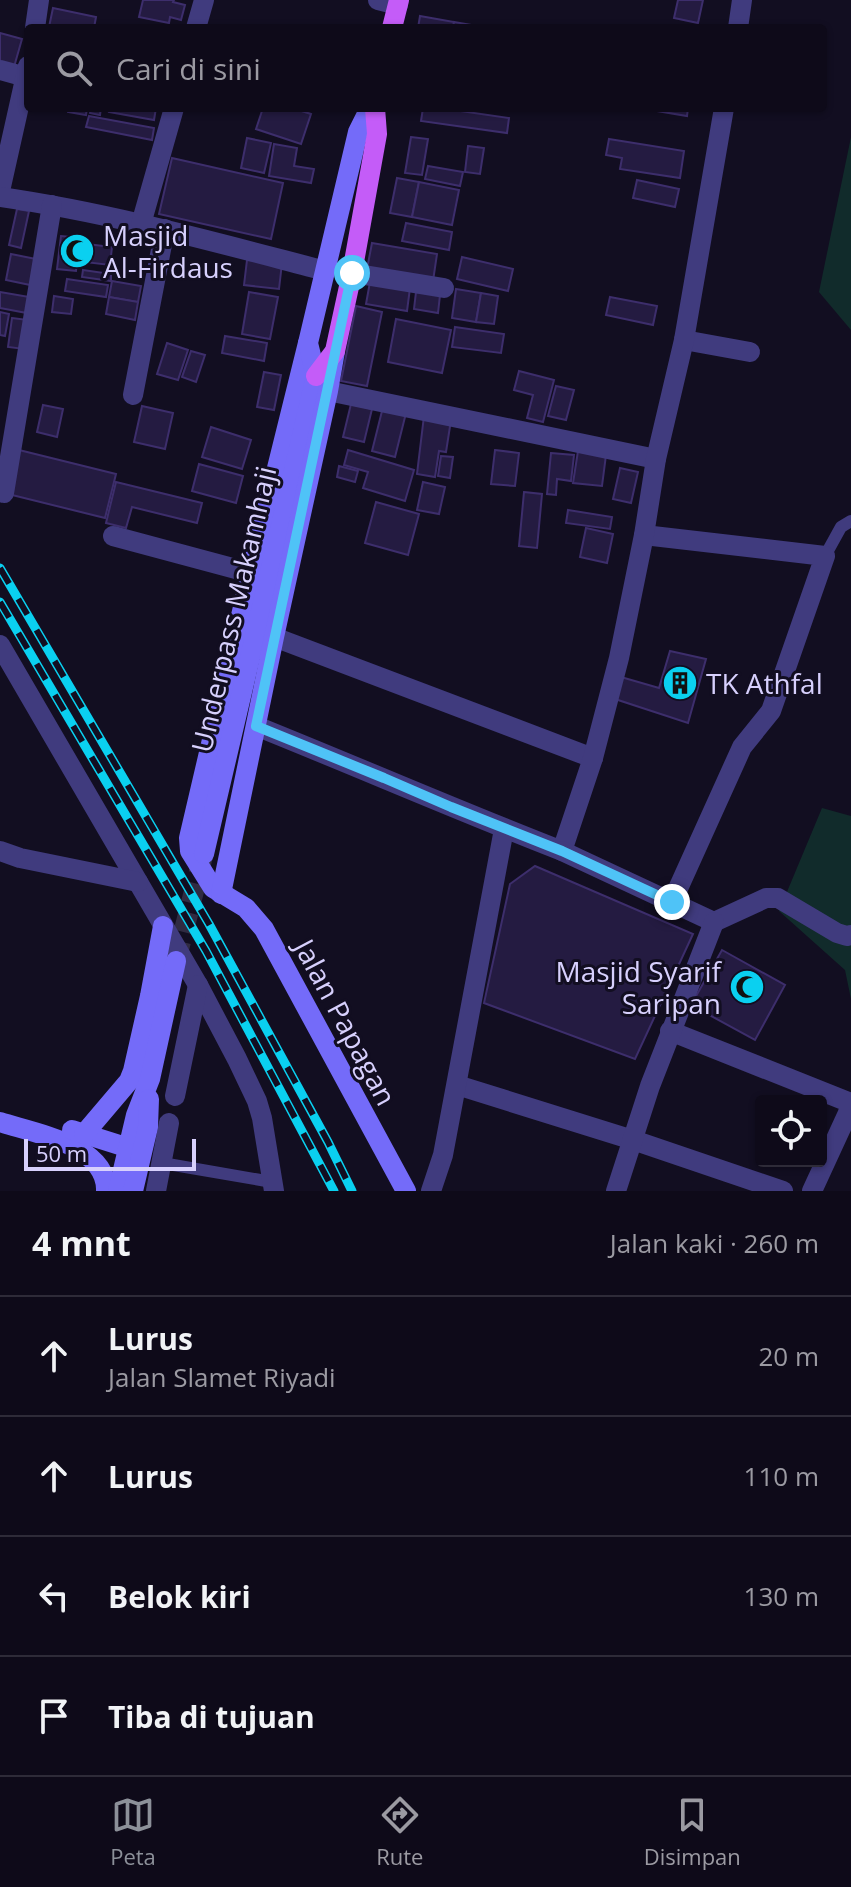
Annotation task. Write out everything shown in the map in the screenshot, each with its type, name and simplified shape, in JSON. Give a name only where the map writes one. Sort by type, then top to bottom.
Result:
[{"type":"main road","points":[[392,2],[392,24]]},
{"type":"main road","points":[[322,384],[335,351],[352,273],[377,134],[374,112]]},
{"type":"street","points":[[36,24],[39,0]]},
{"type":"street","points":[[197,24],[204,0]]},
{"type":"street","points":[[739,24],[742,0]]},
{"type":"street","points":[[0,70],[24,72]]},
{"type":"street","points":[[0,191],[24,85]]},
{"type":"street","points":[[141,224],[173,112]]},
{"type":"street","name":"Jalan Papagan","points":[[370,112],[358,132],[189,844],[190,851],[213,888],[246,908],[264,929],[406,1191]]},
{"type":"street","points":[[562,851],[593,758],[619,658],[656,459],[684,340],[723,112]]},
{"type":"street","points":[[0,197],[165,229],[326,271]]},
{"type":"street","points":[[4,493],[52,205]]},
{"type":"street","points":[[133,395],[165,229]]},
{"type":"street","points":[[352,273],[444,288]]},
{"type":"street","points":[[684,340],[750,352]]},
{"type":"street","points":[[221,894],[322,384],[308,343]]},
{"type":"street","points":[[322,384],[656,459]]},
{"type":"street","name":"Underpass Makamhaji","points":[[204,854],[322,384]]},
{"type":"street","points":[[644,535],[825,556],[771,711],[742,747],[672,902]]},
{"type":"street","points":[[113,536],[251,573]]},
{"type":"street","points":[[274,637],[593,758]]},
{"type":"street","points":[[0,645],[198,985],[257,1101],[273,1187]]},
{"type":"street","points":[[256,726],[562,851],[714,922]]},
{"type":"street","points":[[431,1191],[443,1155],[504,829]]},
{"type":"street","points":[[0,851],[138,882]]},
{"type":"street","points":[[616,1191],[670,1031],[714,922],[766,898],[778,898],[837,933],[851,935]]},
{"type":"street","points":[[84,1134],[129,1081],[133,1071],[163,926]]},
{"type":"street","points":[[118,1191],[136,1115],[150,1079],[176,961]]},
{"type":"street","points":[[175,1096],[198,985]]},
{"type":"street","points":[[670,1031],[846,1101],[848,1113],[812,1191]]},
{"type":"street","points":[[133,1191],[148,1127],[150,1079]]},
{"type":"street","points":[[457,1085],[783,1191]]},
{"type":"street","points":[[0,1109],[129,1148]]},
{"type":"street","points":[[0,1122],[76,1147],[103,1172],[107,1181],[106,1191]]},
{"type":"street","points":[[156,1191],[169,1123]]},
{"type":"lane","points":[[825,556],[841,527],[851,521]]},
{"type":"lane","points":[[162,1163],[273,1187]]},
{"type":"green space","points":[[851,137],[851,330],[819,292]]},
{"type":"green space","points":[[822,808],[851,816],[851,999],[845,970],[779,911]]},
{"type":"building","points":[[143,0],[174,0],[185,5],[181,20],[170,17],[169,23],[139,17]]},
{"type":"building","points":[[678,0],[703,0],[698,23],[674,18]]},
{"type":"building","points":[[53,8],[96,17],[95,24],[50,24]]},
{"type":"building","points":[[420,16],[454,22],[454,24],[419,24]]},
{"type":"building","points":[[0,33],[22,39],[14,67],[0,63]]},
{"type":"building","points":[[109,112],[155,112],[154,120]]},
{"type":"building","points":[[262,112],[311,114],[301,144],[256,129]]},
{"type":"building","points":[[422,112],[468,112],[509,118],[507,133],[421,121]]},
{"type":"building","points":[[663,112],[688,112],[687,116]]},
{"type":"building","points":[[89,116],[154,128],[152,140],[86,127]]},
{"type":"building","points":[[411,137],[428,139],[422,175],[405,173]]},
{"type":"building","points":[[247,138],[271,143],[264,173],[241,168]]},
{"type":"building","points":[[609,139],[684,151],[680,178],[620,169],[622,158],[606,155]]},
{"type":"building","points":[[274,144],[297,148],[294,166],[314,169],[311,183],[269,176]]},
{"type":"building","points":[[468,146],[484,148],[480,174],[465,172]]},
{"type":"building","points":[[172,158],[283,183],[271,239],[159,214]]},
{"type":"building","points":[[428,166],[463,172],[460,186],[425,179]]},
{"type":"building","points":[[397,178],[419,182],[412,217],[390,213]]},
{"type":"building","points":[[637,180],[679,189],[675,207],[633,198]]},
{"type":"building","points":[[419,182],[459,190],[452,225],[412,217]]},
{"type":"building","points":[[17,209],[29,211],[21,248],[9,245]]},
{"type":"building","points":[[406,223],[452,232],[449,250],[402,241]]},
{"type":"building","points":[[61,236],[79,238],[79,243],[112,247],[110,265],[77,261],[76,271],[57,269]]},
{"type":"building","points":[[372,243],[437,254],[433,281],[367,269]]},
{"type":"building","points":[[11,254],[41,260],[35,286],[6,280]]},
{"type":"building","points":[[462,257],[513,269],[508,291],[457,279]]},
{"type":"building","points":[[247,260],[282,263],[279,289],[244,285]]},
{"type":"building","points":[[83,270],[111,274],[111,281],[82,277]]},
{"type":"building","points":[[67,279],[108,285],[106,297],[65,291]]},
{"type":"building","points":[[112,281],[141,286],[138,302],[109,297]]},
{"type":"building","points":[[370,282],[410,288],[407,311],[366,304]]},
{"type":"building","points":[[456,289],[481,293],[476,322],[452,318]]},
{"type":"building","points":[[0,292],[35,298],[32,314],[0,308]]},
{"type":"building","points":[[249,292],[278,297],[270,339],[242,334]]},
{"type":"building","points":[[416,292],[440,295],[438,313],[414,309]]},
{"type":"building","points":[[481,293],[498,296],[494,324],[476,322]]},
{"type":"building","points":[[54,296],[73,299],[71,314],[52,312]]},
{"type":"building","points":[[109,297],[138,302],[135,320],[106,314]]},
{"type":"building","points":[[610,297],[657,306],[653,325],[606,315]]},
{"type":"building","points":[[356,306],[382,312],[367,386],[341,381]]},
{"type":"building","points":[[0,312],[9,314],[5,336],[0,335]]},
{"type":"building","points":[[12,318],[28,320],[24,349],[8,347]]},
{"type":"building","points":[[396,319],[451,330],[442,373],[388,362]]},
{"type":"building","points":[[455,327],[504,334],[501,353],[452,347]]},
{"type":"building","points":[[225,336],[267,343],[264,361],[222,353]]},
{"type":"building","points":[[167,343],[188,350],[178,380],[157,374]]},
{"type":"building","points":[[191,351],[205,355],[196,382],[182,377]]},
{"type":"building","points":[[519,371],[554,380],[543,422],[527,418],[533,395],[514,390]]},
{"type":"building","points":[[264,372],[281,375],[274,410],[257,407]]},
{"type":"building","points":[[556,386],[574,390],[566,420],[548,416]]},
{"type":"building","points":[[351,404],[372,409],[364,442],[343,437]]},
{"type":"building","points":[[43,405],[63,409],[57,437],[37,432]]},
{"type":"building","points":[[142,406],[173,413],[165,449],[134,442]]},
{"type":"building","points":[[383,407],[406,413],[395,457],[372,451]]},
{"type":"building","points":[[424,416],[451,420],[446,452],[439,451],[435,477],[417,474]]},
{"type":"building","points":[[211,427],[251,440],[242,469],[202,457]]},
{"type":"building","points":[[19,450],[116,474],[105,518],[8,494]]},
{"type":"building","points":[[348,450],[414,470],[405,501],[363,488],[368,472],[344,465]]},
{"type":"building","points":[[495,450],[519,453],[515,486],[491,484]]},
{"type":"building","points":[[578,451],[606,455],[602,486],[573,483]]},
{"type":"building","points":[[551,453],[574,455],[571,481],[557,479],[556,495],[547,494]]},
{"type":"building","points":[[441,456],[453,457],[450,478],[438,476]]},
{"type":"building","points":[[199,464],[243,476],[236,503],[192,491]]},
{"type":"building","points":[[339,466],[358,471],[355,482],[337,477]]},
{"type":"building","points":[[620,468],[638,472],[631,503],[613,499]]},
{"type":"building","points":[[116,482],[202,503],[197,523],[132,507],[126,528],[106,523]]},
{"type":"building","points":[[423,482],[445,487],[439,514],[417,510]]},
{"type":"building","points":[[524,492],[542,494],[537,548],[519,546]]},
{"type":"building","points":[[376,502],[419,514],[408,555],[365,543]]},
{"type":"building","points":[[568,510],[612,517],[610,529],[566,523]]},
{"type":"building","points":[[586,528],[613,534],[607,563],[580,557]]},
{"type":"building","name":"TK Athfal","points":[[670,651],[706,659],[688,723],[615,699],[621,677],[659,688]]},
{"type":"building","points":[[535,866],[693,934],[635,1059],[484,1003],[510,884]]},
{"type":"building","points":[[722,950],[785,985],[755,1040],[691,1005]]},
{"type":"tunnel","points":[[176,961],[203,856]]},
{"type":"railway","points":[[0,568],[209,924],[352,1191]]},
{"type":"railway","points":[[0,602],[206,951],[334,1191]]},
{"type":"place","name":"Masjid Al-Firdaus","points":[[77,251]]},
{"type":"place","name":"TK Athfal","points":[[680,683]]},
{"type":"place","name":"Masjid Syarif Saripan","points":[[747,987]]},
{"type":"route","points":[[352,273],[256,726],[562,851],[672,902]]}]
